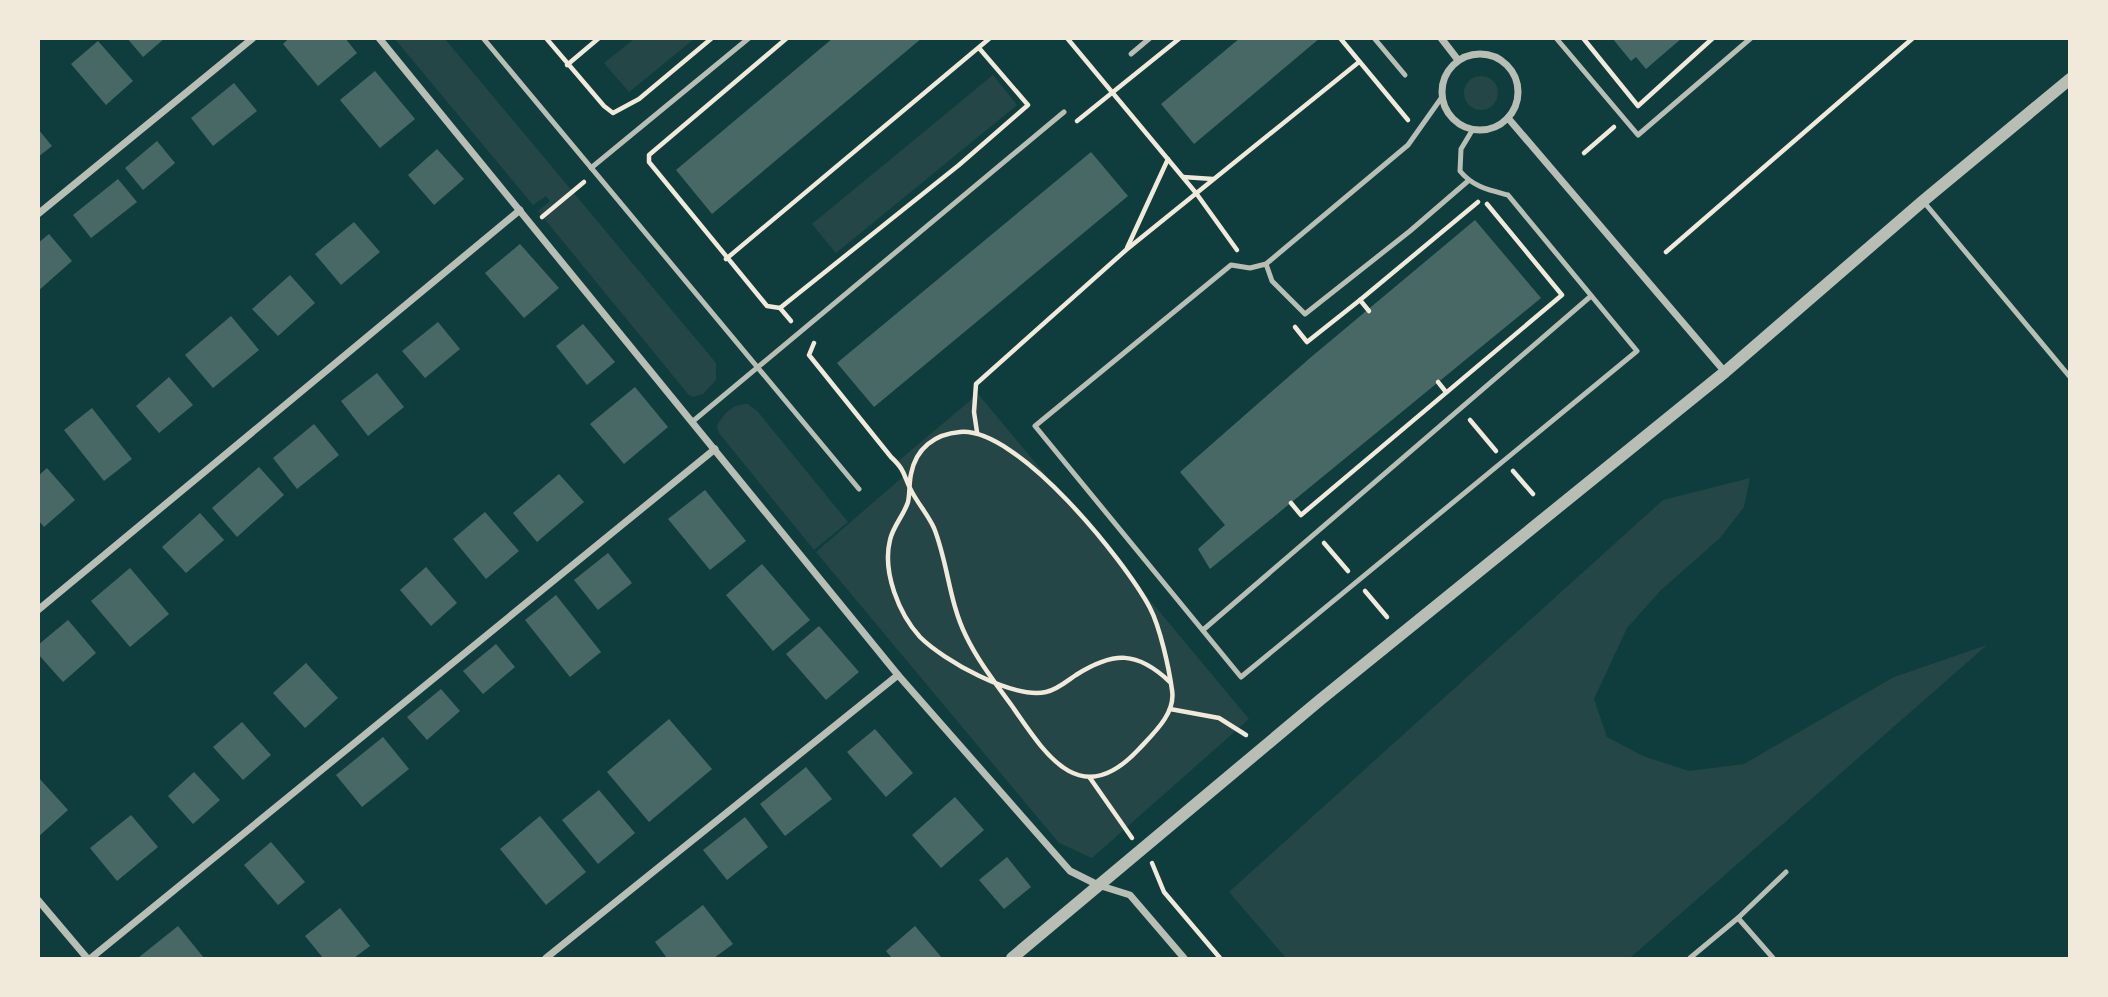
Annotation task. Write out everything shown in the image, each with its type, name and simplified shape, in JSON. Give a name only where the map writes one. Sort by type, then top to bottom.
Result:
[{"type":"street","points":[[38,214],[253,38]]},
{"type":"street","points":[[379,38],[898,676],[1070,871],[1098,885],[1130,895],[1184,958]]},
{"type":"street","points":[[1441,38],[1458,60]]},
{"type":"street","points":[[1480,53],[1501,60],[1510,68],[1518,89],[1517,100],[1508,118],[1485,130],[1473,130],[1452,118],[1441,97],[1445,76],[1458,60],[1480,53]]},
{"type":"street","points":[[1012,958],[1331,691],[1725,372],[1923,201],[2070,79]]},
{"type":"street","points":[[1508,118],[1725,372]]},
{"type":"street","points":[[38,610],[520,210]]},
{"type":"street","points":[[38,900],[89,958],[715,449]]},
{"type":"street","points":[[547,958],[898,676]]},
{"type":"lane","points":[[483,38],[859,489]]},
{"type":"lane","points":[[593,170],[748,38]]},
{"type":"lane","points":[[1131,54],[1150,38]]},
{"type":"lane","points":[[1374,38],[1405,75]]},
{"type":"lane","points":[[1556,38],[1638,135],[1751,38]]},
{"type":"lane","points":[[1441,97],[1408,145],[1266,264],[1250,268],[1231,265],[1035,426],[1241,677],[1637,351],[1508,195],[1482,189],[1468,181],[1460,171],[1461,149],[1473,130]]},
{"type":"lane","points":[[692,422],[1064,112]]},
{"type":"lane","points":[[1266,264],[1272,281],[1304,314],[1410,232],[1468,181]]},
{"type":"lane","points":[[1923,201],[2070,377]]},
{"type":"lane","points":[[1203,630],[1591,296]]},
{"type":"lane","points":[[1690,958],[1738,918],[1786,872]]},
{"type":"lane","points":[[1738,918],[1773,958]]},
{"type":"path","points":[[545,38],[604,107],[613,113],[639,99],[712,38]]},
{"type":"path","points":[[567,65],[599,38]]},
{"type":"path","points":[[787,38],[649,155],[649,162],[726,259],[767,306],[780,308],[959,165],[1028,105],[979,48]]},
{"type":"path","points":[[726,259],[990,38]]},
{"type":"path","points":[[1067,38],[1196,193],[1250,268]]},
{"type":"path","points":[[1070,128],[1180,38]]},
{"type":"path","points":[[1340,38],[1409,121],[1399,130]]},
{"type":"path","points":[[1583,38],[1638,106],[1713,38]]},
{"type":"path","points":[[1666,252],[1913,38]]},
{"type":"path","points":[[977,432],[974,412],[976,384],[1126,250],[1359,62]]},
{"type":"path","points":[[1126,250],[1168,159]]},
{"type":"path","points":[[532,225],[593,170]]},
{"type":"path","points":[[1183,177],[1213,179]]},
{"type":"path","points":[[1291,321],[1307,342],[1482,199],[1562,295],[1301,515]]},
{"type":"path","points":[[1360,300],[1369,311]]},
{"type":"path","points":[[816,340],[809,355],[891,457],[904,469],[910,489],[933,528],[957,615],[967,638],[1051,761],[1090,778],[1132,838]]},
{"type":"path","points":[[1438,382],[1533,494]]},
{"type":"path","points":[[1090,778],[1115,771],[1127,762],[1161,725],[1170,709],[1173,696],[1170,681],[1152,611],[1125,569],[1081,515],[1051,483],[1007,449],[977,432],[952,433],[931,441],[918,453],[911,472],[908,502],[889,541],[893,589],[904,618],[923,639],[948,660],[1015,689],[1039,693],[1050,691],[1102,661],[1120,657],[1148,663],[1170,681]]},
{"type":"path","points":[[1291,503],[1387,617]]},
{"type":"path","points":[[1170,709],[1219,718],[1246,735]]},
{"type":"path","points":[[1151,861],[1164,892],[1220,958]]},
{"type":"shaded area","points":[[395,39],[445,39],[716,363],[716,380],[703,394],[693,397],[688,394],[538,211],[550,201],[546,196],[533,205]]},
{"type":"shaded area","points":[[634,39],[694,39],[629,92],[604,63]]},
{"type":"shaded area","points":[[993,75],[1017,105],[836,253],[812,224]]},
{"type":"shaded area","points":[[1481,76],[1493,81],[1498,93],[1493,105],[1481,110],[1469,105],[1464,93],[1469,81]]},
{"type":"shaded area","points":[[978,394],[1249,719],[1092,858],[1059,843],[816,552],[905,475],[896,463]]},
{"type":"shaded area","points":[[748,404],[758,412],[848,522],[814,550],[719,433],[717,426],[726,413],[737,406]]},
{"type":"shaded area","points":[[1750,478],[1744,507],[1720,538],[1661,590],[1627,628],[1594,699],[1607,737],[1643,756],[1689,771],[1744,764],[1894,677],[1987,645],[1630,958],[1286,958],[1229,892],[1663,500]]},
{"type":"building","points":[[127,38],[165,38],[143,57]]},
{"type":"building","points":[[289,38],[345,38],[357,53],[318,86],[283,44]]},
{"type":"building","points":[[833,38],[922,38],[712,214],[676,170]]},
{"type":"building","points":[[1240,38],[1320,38],[1194,144],[1161,104]]},
{"type":"building","points":[[1612,38],[1682,38],[1646,69],[1636,57],[1631,61]]},
{"type":"building","points":[[98,41],[133,81],[106,105],[71,64]]},
{"type":"building","points":[[375,71],[415,119],[380,148],[340,100]]},
{"type":"building","points":[[234,83],[257,111],[213,146],[191,118]]},
{"type":"building","points":[[38,129],[52,146],[38,157]]},
{"type":"building","points":[[157,141],[175,163],[143,190],[125,168]]},
{"type":"building","points":[[437,149],[464,179],[434,205],[408,175]]},
{"type":"building","points":[[1091,152],[1128,196],[874,407],[837,363]]},
{"type":"building","points":[[118,179],[137,202],[91,238],[73,215]]},
{"type":"building","points":[[1475,220],[1541,298],[1210,569],[1198,549],[1225,525],[1180,472],[1310,358]]},
{"type":"building","points":[[354,222],[380,252],[341,285],[315,254]]},
{"type":"building","points":[[49,234],[72,261],[38,291],[38,243]]},
{"type":"building","points":[[520,244],[559,288],[524,318],[485,273]]},
{"type":"building","points":[[290,275],[315,303],[278,336],[252,309]]},
{"type":"building","points":[[231,316],[259,350],[213,388],[185,355]]},
{"type":"building","points":[[438,322],[460,349],[425,378],[402,351]]},
{"type":"building","points":[[583,324],[615,362],[587,385],[556,346]]},
{"type":"building","points":[[377,373],[404,407],[368,436],[341,401]]},
{"type":"building","points":[[169,377],[193,405],[159,433],[136,406]]},
{"type":"building","points":[[635,387],[668,427],[624,464],[590,424]]},
{"type":"building","points":[[92,408],[132,459],[104,481],[64,430]]},
{"type":"building","points":[[314,424],[339,455],[297,489],[273,458]]},
{"type":"building","points":[[259,467],[284,495],[237,537],[212,508]]},
{"type":"building","points":[[47,468],[75,500],[44,527],[38,520],[38,476]]},
{"type":"building","points":[[559,474],[584,502],[537,542],[513,513]]},
{"type":"building","points":[[705,490],[746,541],[710,570],[668,519]]},
{"type":"building","points":[[485,512],[519,551],[486,579],[453,539]]},
{"type":"building","points":[[200,513],[224,540],[186,573],[162,547]]},
{"type":"building","points":[[608,553],[632,583],[598,610],[574,580]]},
{"type":"building","points":[[762,564],[810,620],[773,651],[726,595]]},
{"type":"building","points":[[426,567],[457,603],[431,626],[400,590]]},
{"type":"building","points":[[130,568],[169,614],[130,647],[91,601]]},
{"type":"building","points":[[556,595],[601,652],[570,677],[525,620]]},
{"type":"building","points":[[68,620],[96,653],[63,682],[38,654],[38,645]]},
{"type":"building","points":[[819,626],[859,672],[826,700],[786,654]]},
{"type":"building","points":[[496,644],[515,667],[483,694],[463,671]]},
{"type":"building","points":[[306,663],[338,698],[305,728],[273,693]]},
{"type":"building","points":[[441,689],[460,711],[427,740],[407,717]]},
{"type":"building","points":[[669,719],[712,769],[649,822],[607,772]]},
{"type":"building","points":[[242,722],[271,755],[243,780],[213,747]]},
{"type":"building","points":[[875,729],[913,773],[886,797],[847,752]]},
{"type":"building","points":[[383,737],[409,769],[362,807],[336,775]]},
{"type":"building","points":[[806,767],[832,799],[785,836],[760,804]]},
{"type":"building","points":[[194,772],[220,800],[193,824],[168,796]]},
{"type":"building","points":[[38,777],[68,810],[38,837]]},
{"type":"building","points":[[599,790],[635,833],[598,864],[562,820]]},
{"type":"building","points":[[955,797],[984,830],[941,868],[912,835]]},
{"type":"building","points":[[131,815],[158,847],[117,881],[90,848]]},
{"type":"building","points":[[540,816],[586,872],[546,905],[500,849]]},
{"type":"building","points":[[745,817],[768,847],[727,880],[703,850]]},
{"type":"building","points":[[271,842],[305,882],[278,905],[244,865]]},
{"type":"building","points":[[1007,857],[1031,887],[1004,909],[979,880]]},
{"type":"building","points":[[703,905],[733,944],[714,958],[667,958],[655,942]]},
{"type":"building","points":[[340,908],[370,946],[354,958],[323,958],[305,936]]},
{"type":"building","points":[[178,926],[204,958],[138,958]]},
{"type":"building","points":[[915,926],[942,958],[892,958],[886,951]]}]
